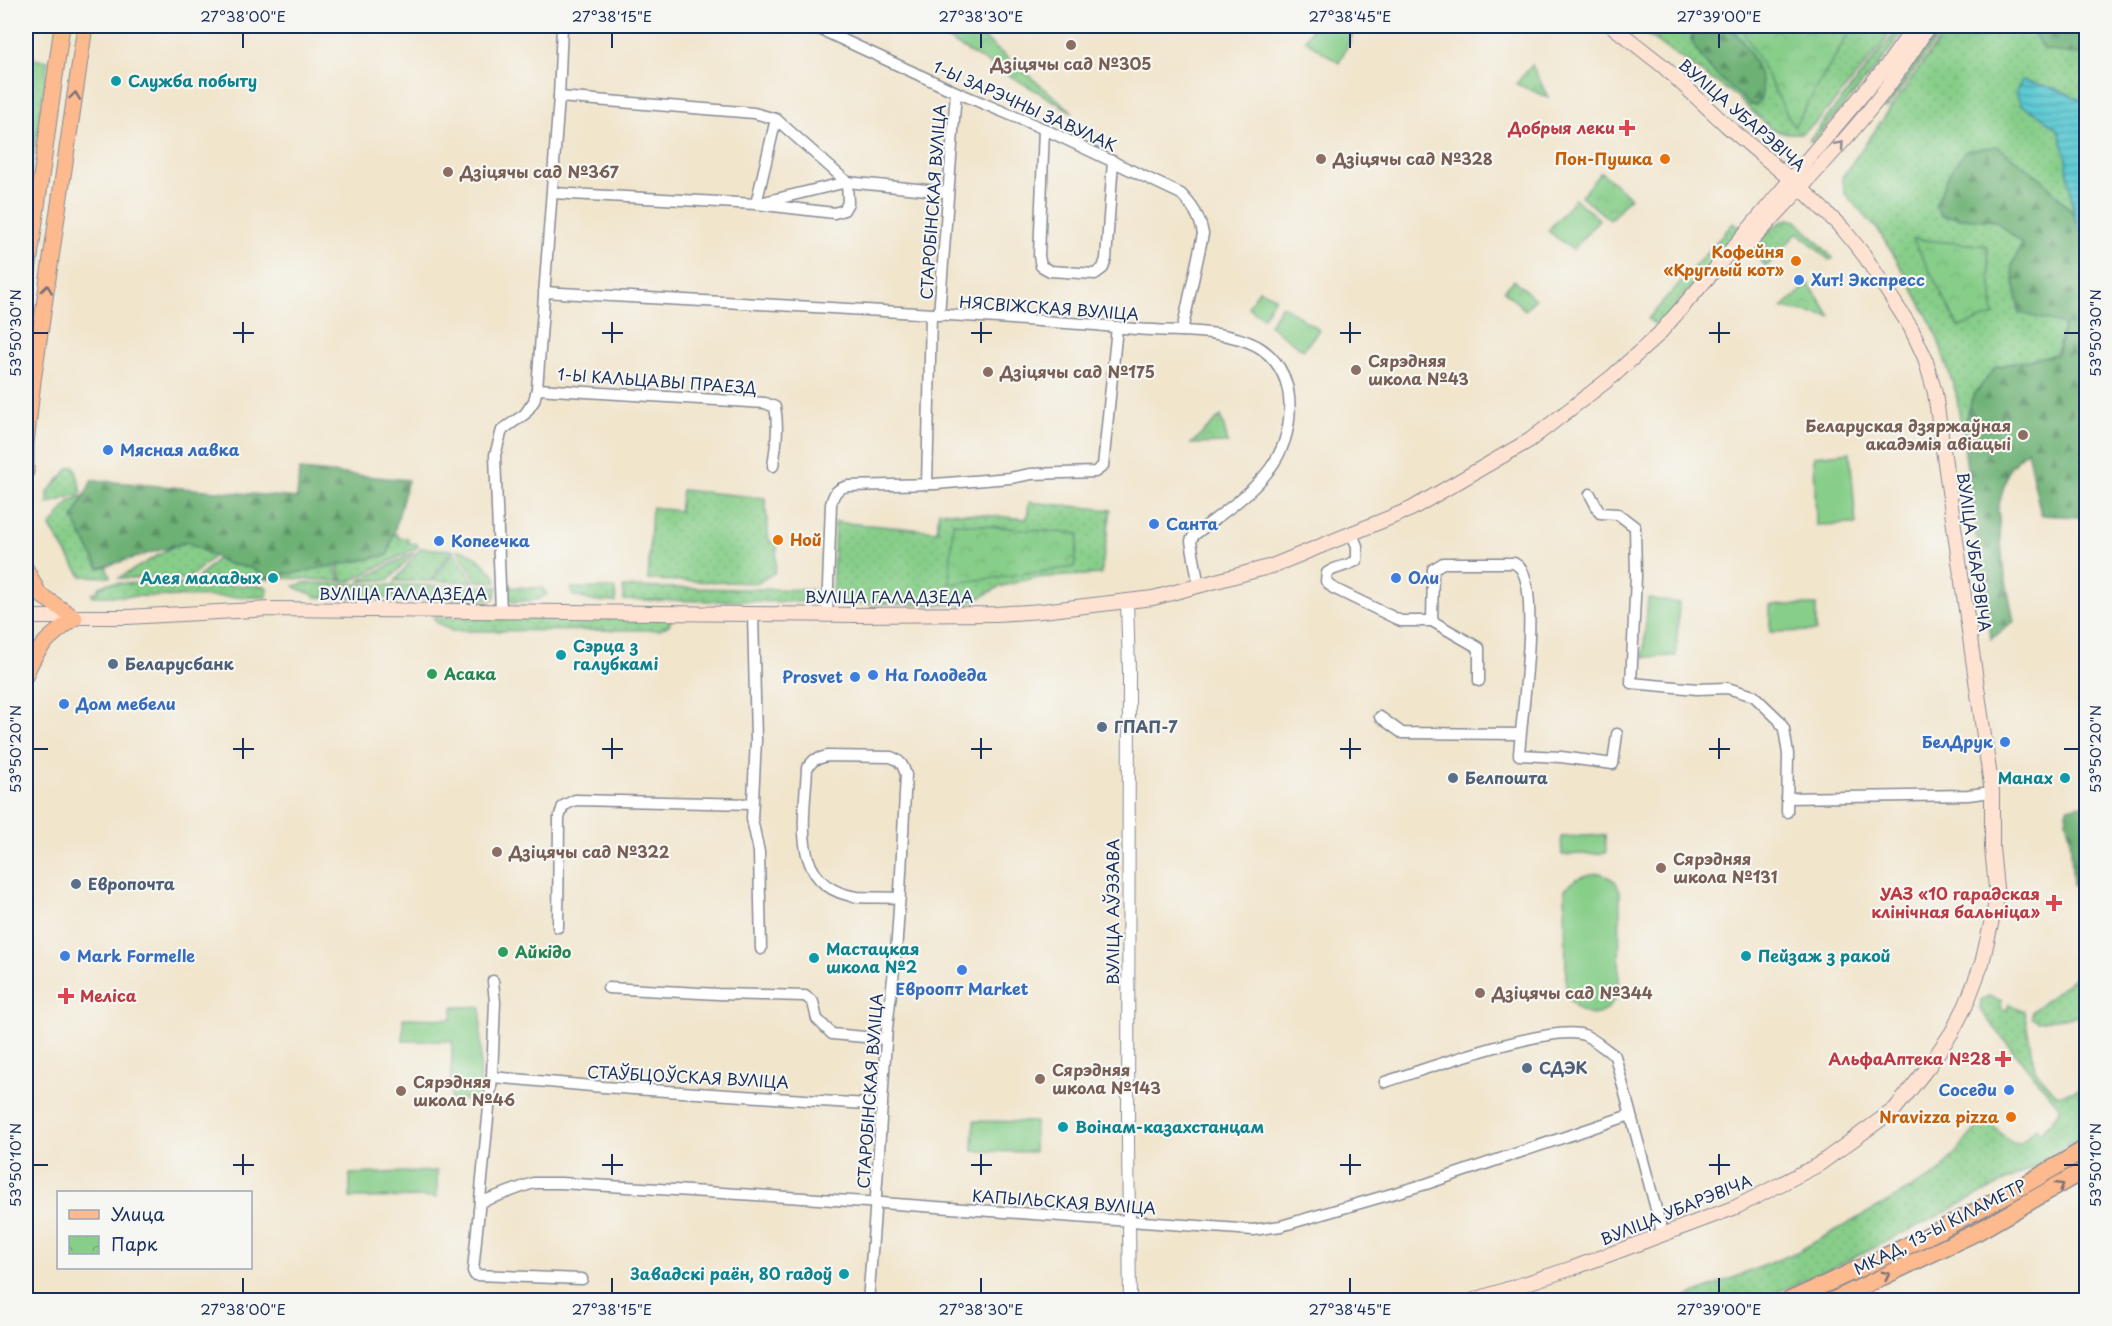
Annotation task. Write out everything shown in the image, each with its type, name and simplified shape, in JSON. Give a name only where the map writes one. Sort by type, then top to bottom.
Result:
[{"type":"highway","name":"МКАД, 13-Ы КІЛАМЕТР","points":[[1790,1300],[1919,1240],[2044,1175],[2086,1148]]},
{"type":"highway","name":"МКАД, 13-Ы КІЛАМЕТР","points":[[1834,1300],[1977,1232],[2086,1169]]},
{"type":"main road","points":[[26,286],[62,26]]},
{"type":"main road","points":[[26,472],[29,381],[85,26]]},
{"type":"main road","name":"ВУЛІЦА УБАРЭВІЧА","points":[[1474,1300],[1573,1268],[1753,1199],[1818,1165],[1895,1109],[1952,1032],[1973,989],[1986,948],[1996,898],[1992,853],[1992,792],[1941,435],[1930,375],[1911,328],[1864,255],[1843,229],[1796,184],[1726,125],[1663,66],[1612,26]]},
{"type":"main road","name":"ВУЛІЦА ГАЛАДЗЕДА","points":[[1796,184],[1915,26]]},
{"type":"main road","name":"ВУЛІЦА ГАЛАДЗЕДА","points":[[26,617],[75,618],[271,609],[996,614],[1153,598],[1272,566],[1354,540],[1411,509],[1530,440],[1639,354],[1796,184],[1857,125],[1899,71],[1928,26]]},
{"type":"main road","points":[[26,569],[39,594],[75,618],[37,650],[26,675]]},
{"type":"street","points":[[501,611],[495,455],[502,430],[525,414],[534,401],[537,389],[559,97],[562,26]]},
{"type":"street","name":"1-Ы ЗАРЭЧНЫ ЗАВУЛАК","points":[[813,26],[956,92],[1044,129],[1181,194],[1192,205],[1200,221],[1203,234],[1182,331]]},
{"type":"street","name":"СТАРОБІНСКАЯ ВУЛІЦА","points":[[927,484],[935,315],[956,92]]},
{"type":"street","points":[[552,193],[756,204],[834,213],[844,210],[848,202],[847,182],[776,119],[754,113],[559,97]]},
{"type":"street","points":[[756,204],[776,119]]},
{"type":"street","points":[[1044,129],[1039,256],[1041,266],[1050,271],[1095,274],[1103,268],[1106,260],[1113,161]]},
{"type":"street","points":[[756,204],[847,182],[947,192]]},
{"type":"street","name":"НЯСВІЖСКАЯ ВУЛІЦА","points":[[544,292],[1182,331],[1244,340],[1259,347],[1273,359],[1286,377],[1289,394],[1289,432],[1284,447],[1262,479],[1194,535],[1191,541],[1198,586]]},
{"type":"street","points":[[827,614],[831,504],[838,489],[848,486],[927,484],[1031,474],[1095,472],[1100,469],[1103,466],[1117,327]]},
{"type":"street","name":"1-Ы КАЛЬЦАВЫ ПРАЕЗД","points":[[537,389],[765,403],[774,407],[778,426],[773,466]]},
{"type":"street","points":[[1590,494],[1600,513],[1618,514],[1635,527],[1636,576],[1631,682],[1697,689],[1727,688],[1754,696],[1779,720],[1784,729],[1788,754],[1787,812]]},
{"type":"street","points":[[1354,540],[1357,560],[1350,565],[1333,569],[1327,573],[1326,580],[1333,588],[1401,621],[1432,621],[1479,648],[1479,681]]},
{"type":"street","points":[[1432,621],[1433,569],[1443,563],[1514,564],[1522,570],[1527,590],[1529,619],[1528,660],[1519,755],[1560,757],[1613,764],[1617,734]]},
{"type":"street","name":"ВУЛІЦА АЎЭЗАВА","points":[[1127,601],[1130,1300]]},
{"type":"street","points":[[753,613],[756,740],[752,819],[759,852],[761,949]]},
{"type":"street","points":[[1380,717],[1402,733],[1520,734]]},
{"type":"street","name":"СТАРОБІНСКАЯ ВУЛІЦА","points":[[868,1300],[877,1203],[886,1039],[900,898],[906,775],[903,765],[891,757],[827,756],[814,760],[807,768],[802,834],[815,876],[828,887],[856,896],[900,898]]},
{"type":"street","points":[[1787,798],[1968,795],[1992,792]]},
{"type":"street","points":[[558,927],[559,818],[563,806],[575,800],[752,804]]},
{"type":"street","points":[[493,981],[495,1002],[492,1077],[473,1264],[475,1275],[582,1279]]},
{"type":"street","points":[[608,988],[805,996],[813,1002],[817,1019],[832,1034],[886,1039]]},
{"type":"street","points":[[1385,1082],[1525,1039],[1563,1032],[1584,1035],[1615,1056],[1663,1235]]},
{"type":"street","name":"СТАЎБЦОЎСКАЯ ВУЛІЦА","points":[[492,1077],[603,1087],[882,1105]]},
{"type":"street","name":"КАПЫЛЬСКАЯ ВУЛІЦА","points":[[481,1202],[533,1183],[561,1182],[1243,1230],[1281,1226],[1425,1184],[1630,1115]]},
{"type":"green space","points":[[924,26],[969,26],[1074,113]]},
{"type":"green space","points":[[1313,26],[1357,26],[1339,63],[1305,40]]},
{"type":"green space","points":[[1634,26],[1895,26],[1880,48],[1817,122],[1802,133],[1787,133],[1771,129],[1736,96]]},
{"type":"green space","points":[[1700,26],[1729,26],[1742,41],[1760,76],[1761,98],[1756,106],[1750,104],[1724,82],[1703,60],[1691,40],[1694,29]]},
{"type":"green space","points":[[1741,26],[1853,26],[1794,127],[1745,34]]},
{"type":"green space","points":[[1901,26],[1907,26],[1886,56],[1813,142],[1809,140]]},
{"type":"green space","points":[[1939,26],[1945,26],[1888,107],[1884,108]]},
{"type":"green space","points":[[1949,26],[2086,26],[2086,104],[2080,99],[2021,105],[2047,119],[2059,131],[2065,148],[2074,214],[2042,179],[1942,216],[1997,221],[2022,244],[2012,265],[2019,312],[2064,325],[2057,354],[1996,367],[1973,396],[1962,432],[1956,393],[1935,331],[1904,272],[1878,230],[1845,194],[1842,177]]},
{"type":"green space","points":[[2033,26],[2086,26],[2086,56],[2045,50],[2033,33]]},
{"type":"green space","points":[[26,58],[48,61],[26,206]]},
{"type":"green space","points":[[1532,65],[1548,97],[1516,84]]},
{"type":"green space","points":[[1997,146],[2042,179],[2074,214],[2086,249],[2086,521],[2079,517],[2041,515],[2027,450],[2009,468],[1998,508],[2003,565],[2014,622],[1991,639],[1962,432],[1973,396],[1996,367],[2057,354],[2064,325],[2019,313],[2012,265],[2022,244],[1996,221],[1942,216],[1935,206],[1949,174],[1965,151]]},
{"type":"green space","points":[[1601,172],[1630,197],[1610,220],[1581,196]]},
{"type":"green space","points":[[1575,199],[1599,219],[1573,250],[1548,231]]},
{"type":"green space","points":[[1788,219],[1797,221],[1833,259],[1829,260],[1798,232],[1766,267],[1756,256],[1759,244],[1771,229]]},
{"type":"green space","points":[[1733,223],[1738,227],[1739,232],[1660,324],[1648,319]]},
{"type":"green space","points":[[1913,239],[1987,246],[1994,315],[1959,327]]},
{"type":"green space","points":[[1514,280],[1535,299],[1525,310],[1504,291]]},
{"type":"green space","points":[[1809,284],[1831,317],[1782,308]]},
{"type":"green space","points":[[1259,290],[1275,297],[1263,318],[1248,307]]},
{"type":"green space","points":[[1282,305],[1319,330],[1303,350],[1269,325]]},
{"type":"green space","points":[[1221,416],[1228,443],[1191,444]]},
{"type":"green space","points":[[1850,452],[1856,524],[1816,525],[1814,456]]},
{"type":"green space","points":[[70,467],[75,467],[82,493],[48,504],[48,492]]},
{"type":"green space","points":[[299,470],[408,480],[388,555],[290,574],[284,573],[284,578],[268,579],[251,568],[228,564],[187,542],[99,568],[73,519],[92,480],[297,498]]},
{"type":"green space","points":[[682,490],[765,498],[769,541],[777,543],[775,572],[758,583],[648,580],[652,507],[679,511]]},
{"type":"green space","points":[[81,496],[83,498],[73,519],[99,568],[106,566],[110,577],[81,576],[50,527],[69,502]]},
{"type":"green space","points":[[1029,502],[1111,510],[1101,574],[1033,578],[999,587],[967,605],[832,603],[835,522],[937,531],[939,511],[1027,519]]},
{"type":"green space","points":[[953,523],[1079,534],[1074,567],[949,584]]},
{"type":"green space","points":[[393,534],[397,534],[398,538],[408,538],[408,543],[417,544],[418,547],[351,581],[343,581],[337,565],[388,555]]},
{"type":"green space","points":[[188,542],[214,556],[188,579],[119,578],[172,547]]},
{"type":"green space","points":[[421,548],[452,550],[430,581],[395,581]]},
{"type":"green space","points":[[458,550],[479,559],[496,576],[496,583],[477,581]]},
{"type":"green space","points":[[454,551],[474,582],[432,581]]},
{"type":"green space","points":[[415,552],[389,580],[359,581]]},
{"type":"green space","points":[[218,558],[228,564],[251,568],[268,579],[198,578]]},
{"type":"green space","points":[[334,565],[341,581],[284,578],[283,573],[290,574]]},
{"type":"green space","points":[[108,583],[264,586],[268,589],[267,597],[92,596],[93,592],[98,592],[98,588]]},
{"type":"green space","points":[[304,583],[498,587],[491,600],[316,597],[294,586]]},
{"type":"green space","points":[[506,587],[542,588],[547,594],[537,600],[512,602],[507,597]]},
{"type":"green space","points":[[623,587],[822,590],[821,602],[624,600]]},
{"type":"green space","points":[[572,588],[615,588],[616,602],[592,601],[572,595]]},
{"type":"green space","points":[[1648,598],[1679,603],[1676,656],[1643,657]]},
{"type":"green space","points":[[1770,605],[1816,605],[1816,631],[1770,632]]},
{"type":"green space","points":[[433,617],[672,618],[669,625],[659,630],[452,631],[436,622]]},
{"type":"green space","points":[[2086,804],[2086,876],[2073,886],[2070,836],[2066,820],[2068,808]]},
{"type":"green space","points":[[1605,835],[1606,853],[1562,855],[1561,837]]},
{"type":"green space","points":[[1601,873],[1615,881],[1620,891],[1619,993],[1606,1009],[1592,1015],[1579,1009],[1566,993],[1565,889],[1581,877]]},
{"type":"green space","points":[[2086,969],[2086,1015],[2038,1021],[2032,1018],[2032,1011]]},
{"type":"green space","points":[[1988,996],[2002,1001],[2000,1008],[2007,1010],[2009,1004],[2024,1011],[2035,1070],[2057,1095],[2086,1087],[2086,1135],[2028,1170],[1866,1252],[1761,1300],[1679,1300],[1797,1252],[1939,1173],[1984,1119],[2013,1143],[2020,1144],[2036,1128],[2041,1133],[2061,1109],[1980,1010],[1981,1000]]},
{"type":"green space","points":[[453,1007],[481,1007],[480,1099],[451,1100],[452,1041],[403,1041],[403,1018],[452,1019]]},
{"type":"green space","points":[[974,1121],[1035,1122],[1034,1152],[973,1151]]},
{"type":"green space","points":[[437,1171],[437,1197],[350,1198],[350,1174]]},
{"type":"water","points":[[2022,80],[2064,92],[2086,104],[2086,249],[2074,214],[2065,152],[2059,131],[2042,116],[2021,105],[2016,92]]},
{"type":"place","name":"Дзіцячы сад №305","points":[[1071,45]]},
{"type":"place","name":"Служба побыту","points":[[116,81]]},
{"type":"place","name":"Добрыя леки","points":[[1627,128]]},
{"type":"place","name":"Дзіцячы сад №328","points":[[1321,159]]},
{"type":"place","name":"Пон-Пушка","points":[[1665,159]]},
{"type":"place","name":"Дзіцячы сад №367","points":[[448,172]]},
{"type":"place","name":"Кофейня «Круглый кот»","points":[[1796,261]]},
{"type":"place","name":"Хит! Экспресс","points":[[1799,280]]},
{"type":"place","name":"Сярэдняя школа №43","points":[[1356,370]]},
{"type":"place","name":"Дзіцячы сад №175","points":[[988,372]]},
{"type":"place","name":"Беларуская дзяржаўная акадэмія авіацыі","points":[[2023,435]]},
{"type":"place","name":"Мясная лавка","points":[[108,450]]},
{"type":"place","name":"Санта","points":[[1154,524]]},
{"type":"place","name":"Ной","points":[[778,540]]},
{"type":"place","name":"Копеечка","points":[[439,541]]},
{"type":"place","name":"Алея маладых","points":[[273,578]]},
{"type":"place","name":"Оли","points":[[1396,578]]},
{"type":"place","name":"Сэрца з галубкамі","points":[[561,655]]},
{"type":"place","name":"Беларусбанк","points":[[113,664]]},
{"type":"place","name":"Асака","points":[[432,674]]},
{"type":"place","name":"На Голодеда","points":[[873,675]]},
{"type":"place","name":"Prosvet","points":[[855,677]]},
{"type":"place","name":"Дом мебели","points":[[64,704]]},
{"type":"place","name":"ГПАП-7","points":[[1102,727]]},
{"type":"place","name":"БелДрук","points":[[2005,742]]},
{"type":"place","name":"Белпошта","points":[[1453,778]]},
{"type":"place","name":"Манах","points":[[2065,778]]},
{"type":"place","name":"Дзіцячы сад №322","points":[[497,852]]},
{"type":"place","name":"Сярэдняя школа №131","points":[[1661,868]]},
{"type":"place","name":"Европочта","points":[[76,884]]},
{"type":"place","name":"УАЗ «10 гарадская клінічная бальніца»","points":[[2054,903]]},
{"type":"place","name":"Айкідо","points":[[503,952]]},
{"type":"place","name":"Mark Formelle","points":[[65,956]]},
{"type":"place","name":"Пейзаж з ракой","points":[[1746,956]]},
{"type":"place","name":"Мастацкая школа №2","points":[[814,958]]},
{"type":"place","name":"Евроопт Market","points":[[962,970]]},
{"type":"place","name":"Дзіцячы сад №344","points":[[1480,993]]},
{"type":"place","name":"Меліса","points":[[66,996]]},
{"type":"place","name":"АльфаАптека №28","points":[[2003,1059]]},
{"type":"place","name":"СДЭК","points":[[1527,1068]]},
{"type":"place","name":"Сярэдняя школа №143","points":[[1040,1079]]},
{"type":"place","name":"Соседи","points":[[2009,1090]]},
{"type":"place","name":"Сярэдняя школа №46","points":[[401,1091]]},
{"type":"place","name":"Nravizza pizza","points":[[2011,1117]]},
{"type":"place","name":"Воінам-казахстанцам","points":[[1063,1127]]},
{"type":"place","name":"Завадскі раён, 80 гадоў","points":[[844,1274]]}]
